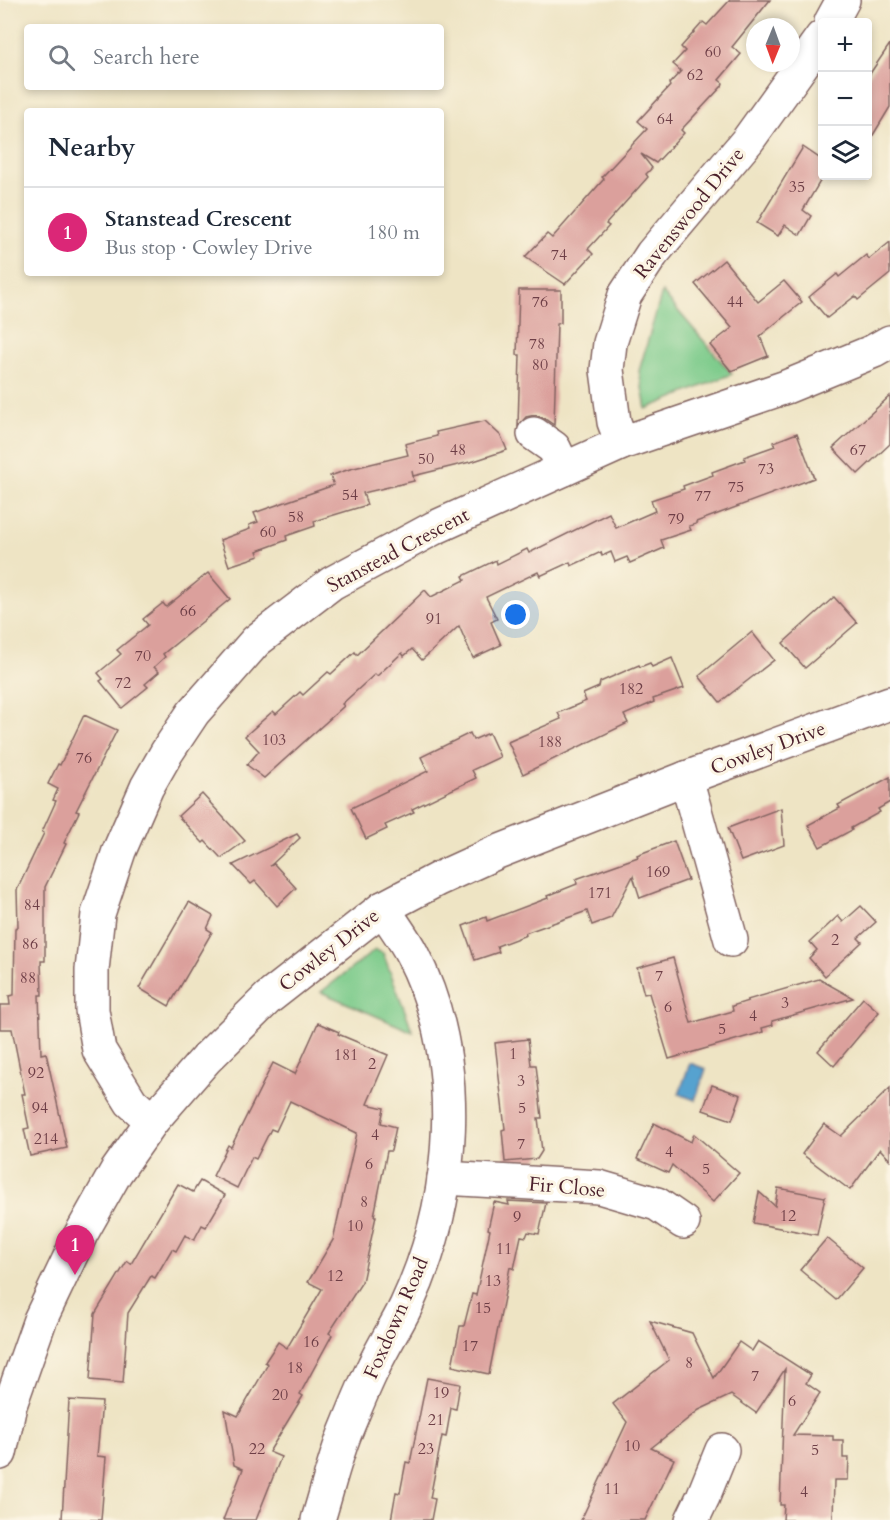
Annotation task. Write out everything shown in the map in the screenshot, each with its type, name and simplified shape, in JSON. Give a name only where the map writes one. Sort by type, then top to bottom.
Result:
[{"type":"street","points":[[833,18],[843,0]]},
{"type":"street","name":"Ravenswood Drive","points":[[622,443],[614,422],[608,370],[610,343],[626,295],[652,254],[748,140],[818,43]]},
{"type":"street","name":"Stanstead Crescent","points":[[152,1121],[131,1102],[99,1050],[92,1010],[92,970],[98,914],[119,851],[147,787],[166,752],[193,713],[256,641],[332,583],[434,528],[622,443],[786,387],[874,351],[890,342]]},
{"type":"street","points":[[534,434],[554,448],[564,469]]},
{"type":"street","name":"Cowley Drive","points":[[0,1453],[10,1405],[40,1320],[81,1234],[116,1172],[152,1121],[206,1059],[268,998],[383,908],[438,879],[495,853],[686,778],[890,703]]},
{"type":"street","points":[[686,778],[731,940]]},
{"type":"street","name":"Foxdown Road","points":[[318,1520],[345,1435],[374,1366],[406,1305],[432,1238],[444,1178],[448,1119],[442,1043],[436,1017],[412,953],[383,908]]},
{"type":"street","name":"Fir Close","points":[[444,1178],[599,1187],[657,1204],[683,1222]]},
{"type":"street","points":[[692,1520],[704,1497],[722,1450]]},
{"type":"green space","points":[[662,292],[732,374],[646,409],[639,371]]},
{"type":"green space","points":[[375,950],[383,953],[413,1032],[321,992]]},
{"type":"water","points":[[690,1063],[706,1069],[695,1100],[679,1094]]},
{"type":"building","points":[[730,0],[770,0],[755,18],[746,18],[746,30],[732,47],[741,54],[719,80],[723,83],[722,86],[681,130],[684,133],[656,163],[641,154],[652,168],[646,174],[648,177],[606,224],[609,226],[588,249],[593,254],[565,284],[525,257],[547,234],[552,238],[604,179],[602,177],[647,129],[638,121],[681,71],[673,64],[685,51],[681,47],[703,22],[707,25]]},
{"type":"building","points":[[890,44],[890,107],[872,137],[872,72]]},
{"type":"building","points":[[803,147],[818,157],[818,180],[821,180],[803,210],[811,216],[800,235],[785,225],[778,236],[757,223]]},
{"type":"building","points":[[890,242],[890,274],[858,300],[855,296],[827,318],[809,297],[837,274],[839,277],[866,255],[869,259]]},
{"type":"building","points":[[724,260],[758,302],[784,281],[802,302],[760,336],[768,356],[731,371],[710,345],[732,328],[695,284]]},
{"type":"building","points":[[519,290],[561,290],[561,323],[557,324],[554,425],[535,415],[526,417],[518,426]]},
{"type":"building","points":[[890,396],[890,444],[858,474],[833,448]]},
{"type":"building","points":[[485,421],[501,436],[507,450],[474,461],[413,476],[414,481],[363,493],[367,505],[314,521],[315,526],[286,536],[287,540],[257,551],[259,556],[229,566],[220,540],[250,529],[249,525],[258,522],[254,513],[334,485],[330,476],[408,455],[405,444],[437,436],[436,432]]},
{"type":"building","points":[[797,433],[814,478],[696,522],[689,526],[691,530],[661,540],[664,548],[630,563],[627,557],[615,562],[611,552],[602,556],[601,552],[571,566],[570,562],[540,576],[538,572],[486,597],[497,619],[491,622],[501,645],[473,658],[459,626],[422,660],[412,649],[404,656],[402,653],[377,676],[375,674],[342,704],[344,706],[264,778],[247,765],[259,751],[245,736],[273,711],[276,714],[300,692],[303,695],[355,652],[357,655],[425,590],[431,597],[465,580],[463,576],[496,560],[497,564],[527,549],[529,553],[609,513],[616,528],[655,511],[651,500],[684,489],[683,486],[713,475],[712,472],[745,460],[744,457],[775,446],[774,442]]},
{"type":"building","points":[[208,573],[230,599],[163,654],[165,657],[154,667],[159,672],[145,684],[148,687],[122,708],[100,681],[103,679],[98,673],[121,654],[117,650],[148,625],[143,619],[163,603],[166,607]]},
{"type":"building","points":[[834,597],[857,623],[805,668],[783,643]]},
{"type":"building","points":[[752,632],[774,660],[720,702],[699,676]]},
{"type":"building","points":[[672,658],[684,688],[653,699],[654,702],[624,715],[628,723],[523,774],[508,742],[561,719],[558,713],[586,701],[583,694],[599,687],[600,682],[639,665],[640,667],[650,663],[652,667]]},
{"type":"building","points":[[84,715],[117,730],[76,811],[79,812],[64,843],[66,844],[45,887],[45,961],[41,961],[42,995],[39,995],[41,1054],[46,1053],[67,1148],[30,1156],[24,1129],[29,1128],[22,1094],[25,1094],[12,1029],[0,1029],[0,1005],[10,1005],[9,996],[14,995],[15,928],[18,927],[17,890],[44,833],[42,832],[56,801],[53,800],[58,789],[48,784],[58,764],[60,765]]},
{"type":"building","points":[[470,733],[473,740],[489,733],[500,757],[472,770],[476,778],[412,809],[414,812],[385,825],[387,829],[366,839],[351,808],[428,771],[421,757]]},
{"type":"building","points":[[890,777],[890,802],[878,809],[880,812],[820,847],[808,825],[840,808],[838,805]]},
{"type":"building","points":[[202,794],[245,841],[221,858],[205,841],[203,843],[178,816]]},
{"type":"building","points":[[781,808],[784,845],[741,861],[728,828]]},
{"type":"building","points":[[297,834],[300,838],[270,866],[274,864],[296,888],[277,906],[255,881],[251,884],[233,865]]},
{"type":"building","points":[[674,841],[688,880],[640,898],[633,876],[611,918],[592,925],[587,911],[525,933],[526,935],[497,946],[499,952],[475,960],[463,926],[486,917],[487,921],[548,898],[547,896],[577,884],[576,879],[638,857],[637,855]]},
{"type":"building","points":[[189,902],[213,916],[207,929],[212,932],[169,1006],[139,988]]},
{"type":"building","points":[[861,906],[876,922],[858,938],[862,942],[825,976],[809,958],[817,950],[810,942],[838,916],[843,922]]},
{"type":"building","points":[[673,958],[691,1023],[733,1011],[732,1006],[747,1000],[819,979],[853,998],[772,1021],[773,1025],[762,1028],[763,1032],[669,1059],[649,993],[644,994],[637,968]]},
{"type":"building","points":[[863,998],[879,1012],[834,1066],[818,1051]]},
{"type":"building","points":[[318,1023],[388,1055],[367,1104],[384,1108],[381,1123],[396,1127],[391,1151],[387,1151],[362,1282],[329,1333],[332,1335],[300,1394],[303,1396],[269,1452],[281,1457],[256,1520],[223,1520],[243,1469],[234,1465],[225,1410],[238,1416],[268,1364],[265,1362],[278,1342],[287,1348],[322,1289],[308,1282],[333,1240],[357,1133],[290,1101],[276,1131],[271,1129],[256,1159],[252,1157],[237,1188],[213,1176],[228,1145],[231,1147],[273,1063],[295,1074]]},
{"type":"building","points":[[528,1039],[531,1065],[536,1065],[542,1118],[538,1118],[542,1151],[537,1159],[505,1162],[502,1130],[505,1129],[495,1043]]},
{"type":"building","points":[[712,1085],[741,1095],[732,1120],[703,1110]]},
{"type":"building","points":[[890,1088],[890,1160],[880,1149],[850,1190],[802,1154],[824,1124],[841,1136]]},
{"type":"building","points":[[654,1123],[691,1142],[694,1134],[739,1173],[713,1202],[672,1165],[668,1173],[637,1159]]},
{"type":"building","points":[[200,1181],[225,1195],[206,1227],[202,1225],[194,1240],[185,1235],[176,1251],[172,1249],[155,1278],[151,1276],[128,1313],[123,1383],[90,1380],[95,1314],[127,1261],[131,1264],[178,1184],[193,1192]]},
{"type":"building","points":[[778,1188],[825,1197],[817,1235],[753,1223],[759,1192],[775,1206]]},
{"type":"building","points":[[508,1201],[546,1203],[539,1234],[528,1232],[526,1237],[521,1236],[514,1269],[510,1267],[489,1374],[452,1366],[460,1326],[464,1326],[472,1294],[476,1295],[494,1202],[509,1205]]},
{"type":"building","points":[[827,1238],[863,1268],[836,1300],[800,1270]]},
{"type":"building","points":[[650,1321],[692,1333],[714,1378],[739,1342],[752,1351],[758,1341],[811,1375],[806,1383],[820,1393],[793,1435],[833,1436],[833,1440],[843,1440],[843,1458],[849,1458],[848,1480],[834,1480],[833,1520],[783,1520],[784,1505],[780,1505],[785,1369],[756,1413],[731,1395],[699,1410],[651,1448],[674,1459],[645,1520],[581,1520],[627,1422],[613,1404],[669,1360]]},
{"type":"building","points":[[427,1378],[460,1384],[456,1409],[451,1408],[446,1437],[442,1436],[430,1498],[435,1499],[431,1520],[391,1520],[396,1492],[400,1493],[406,1462],[410,1463]]},
{"type":"building","points":[[69,1400],[102,1402],[97,1456],[106,1457],[101,1520],[62,1519]]},
{"type":"place","name":"Stanstead Crescent","points":[[75,1275]]}]
